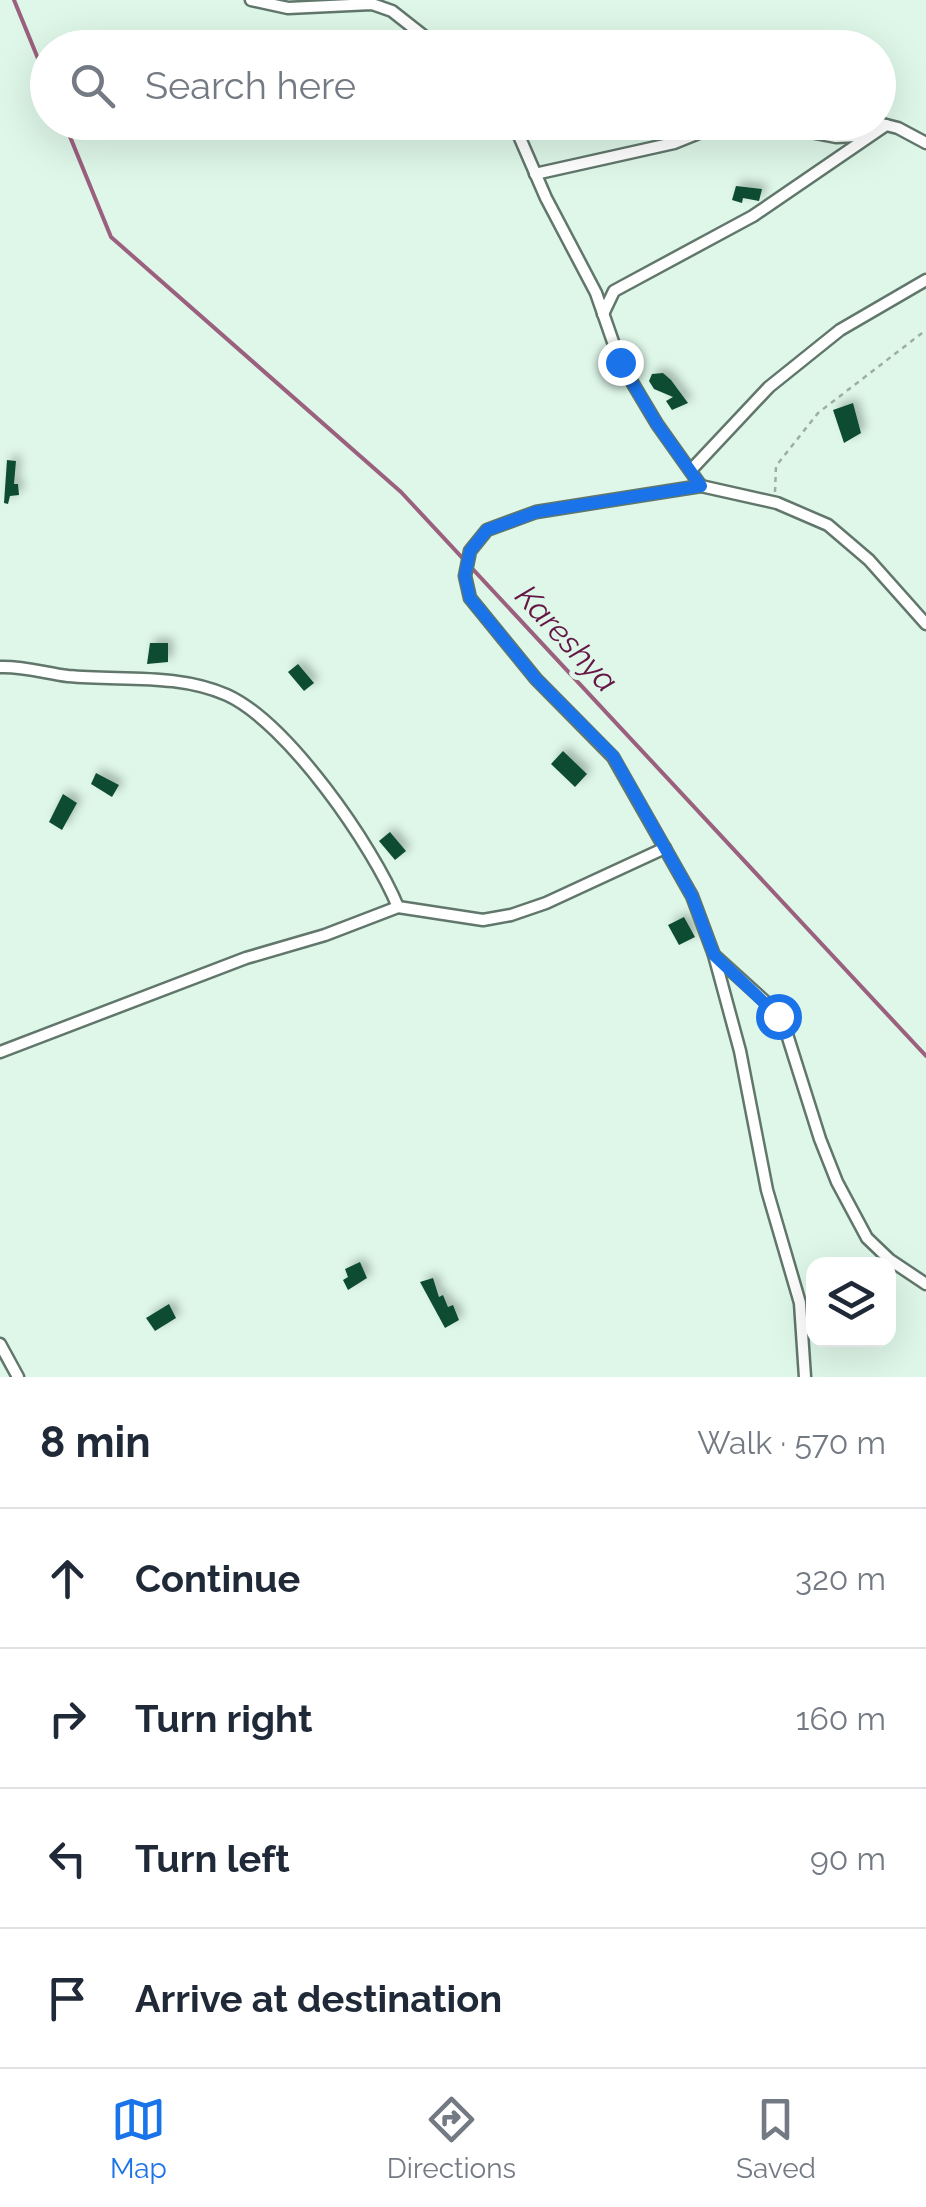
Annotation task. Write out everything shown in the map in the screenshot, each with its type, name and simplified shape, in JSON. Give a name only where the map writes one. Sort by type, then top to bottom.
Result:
[{"type":"street","points":[[252,0],[288,8],[372,4],[401,17],[417,30]]},
{"type":"street","points":[[896,130],[926,143]]},
{"type":"street","points":[[521,140],[596,293],[620,362],[701,486]]},
{"type":"street","points":[[536,174],[681,140]]},
{"type":"street","points":[[603,315],[614,291],[753,216],[864,140]]},
{"type":"street","points":[[690,470],[770,386],[840,330],[926,280]]},
{"type":"street","points":[[804,1377],[800,1302],[781,1246],[750,1096],[714,955],[692,896],[613,756],[566,712],[483,617],[470,598],[465,576],[470,551],[487,530],[510,519],[701,486],[777,503],[828,525],[869,560],[926,624]]},
{"type":"street","points":[[0,667],[18,666],[66,676],[179,680],[230,696],[284,741],[323,786],[398,907]]},
{"type":"street","points":[[0,1052],[246,958],[398,907],[483,920],[511,914],[546,903],[665,848]]},
{"type":"street","points":[[714,955],[768,1004],[785,1028],[820,1139],[837,1182],[868,1238],[890,1260],[926,1284]]},
{"type":"street","points":[[0,1344],[18,1377]]},
{"type":"path","points":[[777,503],[776,466],[818,413],[926,330]]},
{"type":"building","points":[[736,186],[762,189],[759,201],[732,200]]},
{"type":"building","points":[[663,373],[688,403],[672,410],[666,401],[673,397],[654,389],[649,381],[652,374]]},
{"type":"building","points":[[853,403],[861,433],[844,443],[833,410]]},
{"type":"building","points":[[7,460],[16,461],[14,484],[18,484],[19,495],[10,496],[8,504],[4,503]]},
{"type":"building","points":[[150,643],[168,643],[168,662],[147,664]]},
{"type":"building","points":[[298,664],[314,683],[304,691],[288,672]]},
{"type":"building","points":[[563,751],[587,774],[575,787],[551,764]]},
{"type":"building","points":[[96,773],[119,785],[112,797],[91,784]]},
{"type":"building","points":[[63,794],[77,803],[62,830],[49,822]]},
{"type":"building","points":[[390,832],[406,851],[395,860],[379,841]]},
{"type":"building","points":[[684,917],[695,937],[679,945],[668,925]]},
{"type":"building","points":[[360,1262],[367,1278],[348,1290],[343,1280],[348,1277],[345,1269]]},
{"type":"building","points":[[433,1278],[439,1297],[443,1295],[448,1307],[453,1305],[459,1320],[445,1328],[420,1282]]},
{"type":"building","points":[[169,1304],[176,1318],[155,1331],[146,1318]]},
{"type":"waterway","name":"Kareshya","points":[[14,0],[30,39]]},
{"type":"waterway","name":"Kareshya","points":[[71,140],[111,237],[401,492],[926,1056]]},
{"type":"route","points":[[620,362],[701,486],[536,512],[487,530],[470,551],[465,576],[470,598],[536,679],[613,756],[692,896],[714,955],[778,1016]]}]
